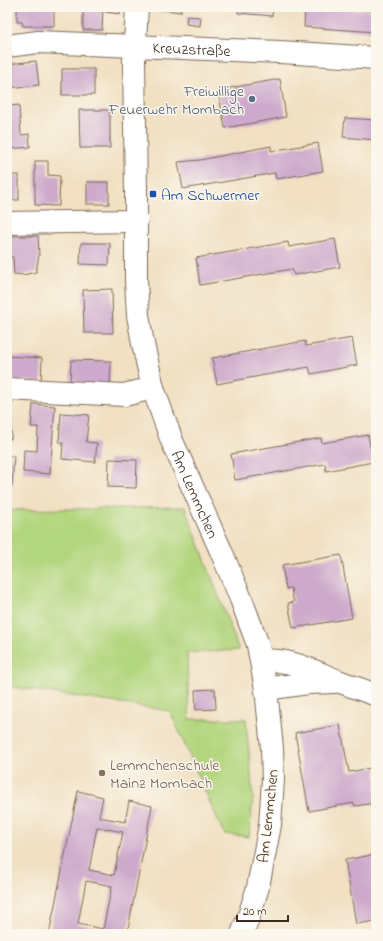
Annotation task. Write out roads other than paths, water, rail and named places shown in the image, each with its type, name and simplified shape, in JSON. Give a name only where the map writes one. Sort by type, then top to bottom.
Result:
[{"type":"street","name":"Am Lemmchen","points":[[137,7],[134,46],[136,281],[138,315],[143,344],[153,388],[172,441],[221,551],[258,645],[266,689],[273,780],[270,825],[258,887],[242,934]]},
{"type":"street","name":"Kreuzstraße","points":[[7,46],[38,42],[280,52],[376,58]]},
{"type":"street","points":[[7,223],[135,221]]},
{"type":"street","points":[[7,389],[124,395],[153,388]]},
{"type":"street","points":[[262,661],[270,660],[287,662],[313,670],[376,695]]},
{"type":"street","points":[[266,689],[308,683],[339,681]]},
{"type":"place","name":"Freiwillige Feuerwehr Mombach","points":[[252,99]]},
{"type":"place","name":"Am Schwermer","points":[[153,194]]},
{"type":"place","name":"Lemmchenschule Mainz Mombach","points":[[102,773]]}]
